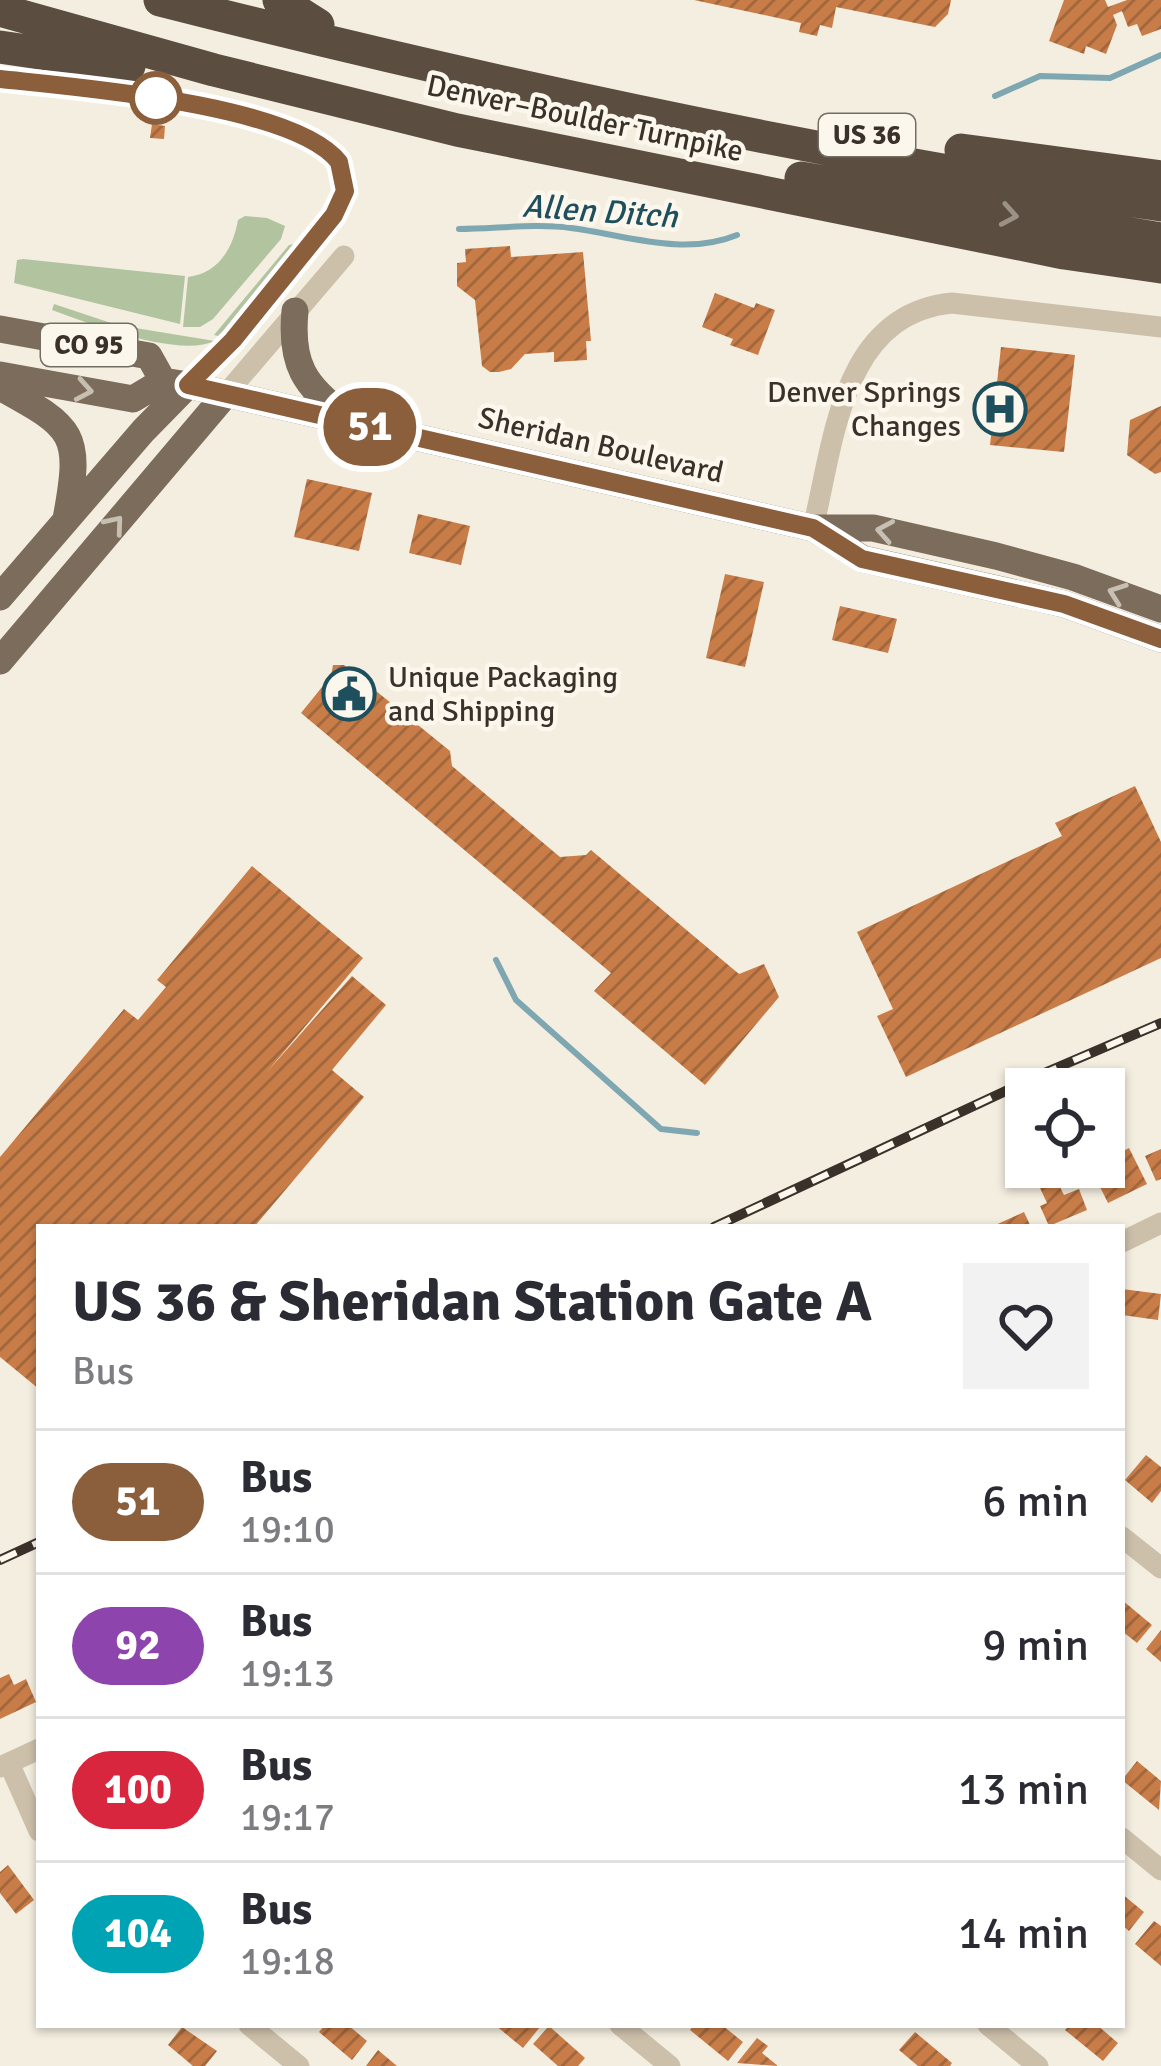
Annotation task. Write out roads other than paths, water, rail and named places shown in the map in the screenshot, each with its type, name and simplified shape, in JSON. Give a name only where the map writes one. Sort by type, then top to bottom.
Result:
[{"type":"highway","points":[[34,0],[264,62],[604,139],[911,198],[1161,239]]},
{"type":"highway","points":[[160,0],[653,115],[1161,205]]},
{"type":"highway","name":"Denver–Boulder Turnpike","points":[[228,0],[412,48],[765,117],[997,156],[1161,177]]},
{"type":"highway","points":[[279,0],[318,25]]},
{"type":"highway","name":"Denver–Boulder Turnpike","points":[[0,10],[214,70],[458,130],[1064,253],[1161,267]]},
{"type":"highway","points":[[0,46],[164,72],[214,70]]},
{"type":"main road","points":[[295,311],[292,341],[306,382],[321,399],[359,425]]},
{"type":"main road","name":"Sheridan Boulevard","points":[[0,329],[149,356],[176,383],[359,425],[813,528],[873,527],[956,546],[1072,577],[1161,609]]},
{"type":"main road","name":"Sheridan Boulevard","points":[[0,375],[133,399],[176,383]]},
{"type":"main road","points":[[0,597],[142,431],[176,383]]},
{"type":"main road","points":[[0,387],[54,417],[68,435],[76,458],[65,523]]},
{"type":"main road","points":[[0,661],[226,394]]},
{"type":"main road","name":"Sheridan Boulevard","points":[[813,528],[862,559],[1064,604],[1161,639]]},
{"type":"street","points":[[176,383],[231,343],[319,236]]},
{"type":"street","points":[[226,394],[344,256]]},
{"type":"street","points":[[813,528],[856,367],[875,338],[902,317],[952,303],[1161,327]]},
{"type":"street","points":[[1125,1241],[1161,1223]]},
{"type":"street","points":[[1125,1539],[1161,1568]]},
{"type":"street","points":[[36,1750],[4,1765],[36,1825]]},
{"type":"street","points":[[1125,1840],[1161,1870]]},
{"type":"street","points":[[253,2028],[299,2066]]},
{"type":"street","points":[[624,2028],[670,2066]]},
{"type":"street","points":[[992,2028],[1038,2066]]},
{"type":"waterway","name":"Allen Ditch","points":[[995,96],[1040,76],[1110,78],[1161,55]]},
{"type":"waterway","name":"Allen Ditch","points":[[459,229],[557,227],[675,244],[737,235]]},
{"type":"waterway","points":[[496,960],[516,1000],[661,1129],[697,1133]]},
{"type":"railway","points":[[720,1224],[1161,1023]]},
{"type":"railway","points":[[0,1560],[36,1543]]},
{"type":"place","name":"Denver Springs Changes","points":[[1000,409]]},
{"type":"place","name":"Unique Packaging and Shipping","points":[[349,694]]}]
